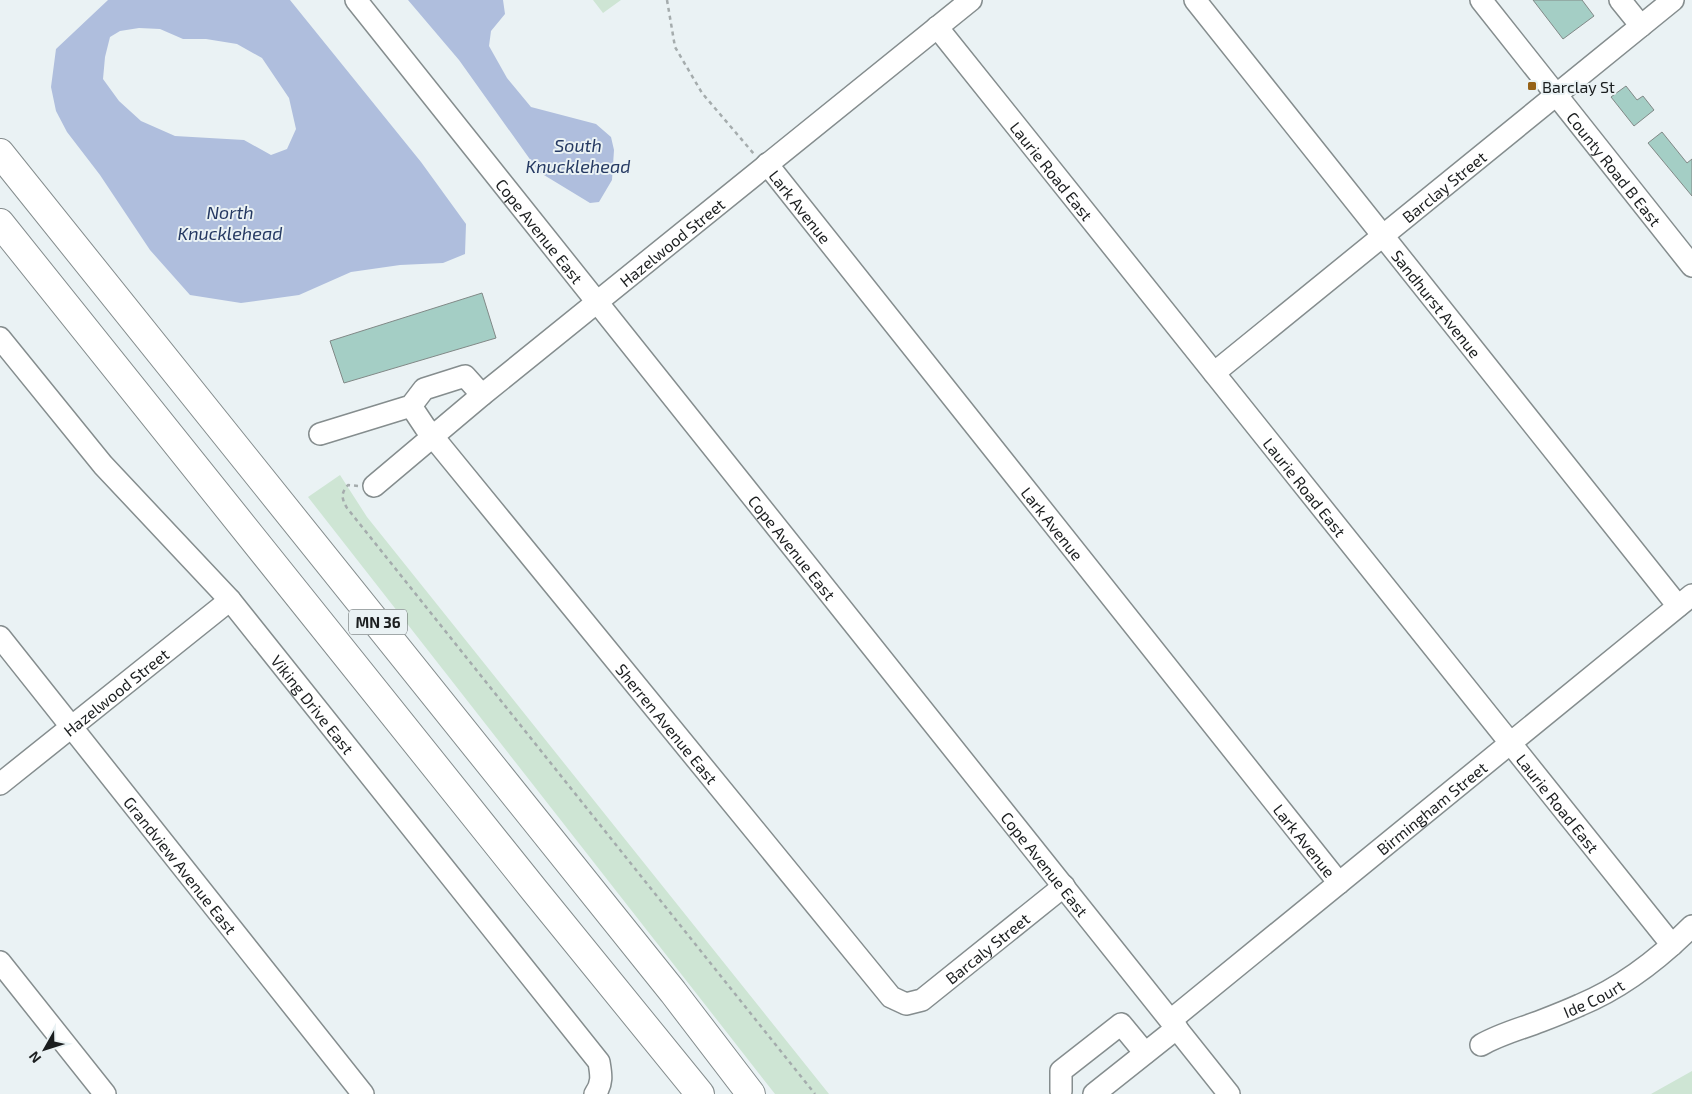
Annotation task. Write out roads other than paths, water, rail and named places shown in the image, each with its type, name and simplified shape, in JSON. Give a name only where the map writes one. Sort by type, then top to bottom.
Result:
[{"type":"highway","name":"MN 36","points":[[0,153],[623,929],[751,1094]]},
{"type":"highway","name":"MN 36","points":[[0,223],[522,876],[700,1094]]},
{"type":"street","name":"Cope Avenue East","points":[[356,0],[1229,1094]]},
{"type":"street","name":"Hazelwood Street","points":[[374,486],[482,395],[598,302],[762,161],[971,0]]},
{"type":"street","name":"Sandhurst Avenue","points":[[1196,0],[1383,236],[1685,601]]},
{"type":"street","name":"County Road B East","points":[[1481,0],[1692,266]]},
{"type":"street","points":[[1620,0],[1641,26]]},
{"type":"street","name":"Barclay Street","points":[[1214,372],[1673,0]]},
{"type":"street","name":"Laurie Road East","points":[[937,27],[1672,945]]},
{"type":"street","name":"Lark Avenue","points":[[762,161],[1339,883]]},
{"type":"street","name":"Viking Drive East","points":[[0,338],[103,465],[230,600],[599,1062],[601,1074],[598,1090]]},
{"type":"street","points":[[320,434],[411,406],[424,389],[465,376],[482,395]]},
{"type":"street","name":"Sherren Avenue East","points":[[411,406],[425,427],[434,435],[891,997],[906,1004]]},
{"type":"street","name":"Hazelwood Street","points":[[0,784],[230,600]]},
{"type":"street","name":"Birmingham Street","points":[[1094,1094],[1144,1053],[1174,1024],[1339,883],[1685,601]]},
{"type":"street","name":"Grandview Avenue East","points":[[0,636],[363,1094]]},
{"type":"street","name":"Barcaly Street","points":[[906,1004],[922,1000],[1064,886]]},
{"type":"street","name":"Ide Court","points":[[1481,1045],[1496,1037],[1583,1004],[1622,982],[1672,945],[1692,926]]},
{"type":"street","points":[[0,962],[105,1094]]},
{"type":"street","points":[[1062,1093],[1061,1071],[1121,1024],[1144,1053]]},
{"type":"water","name":"North Knucklehead","points":[[108,0],[290,0],[421,162],[466,224],[465,254],[443,263],[400,265],[351,272],[299,295],[241,303],[190,295],[150,250],[100,175],[67,132],[56,111],[51,87],[56,49]],"holes":[[[139,28],[160,29],[183,39],[206,39],[237,44],[262,58],[289,98],[296,129],[287,149],[271,155],[244,140],[175,136],[141,121],[119,101],[103,79],[105,57],[110,37],[120,31]]]},
{"type":"water","name":"South Knucklehead","points":[[408,0],[503,0],[505,14],[491,31],[489,46],[507,78],[531,107],[596,124],[611,137],[614,150],[612,180],[599,202],[590,203],[539,172],[459,60]]},
{"type":"place","name":"Barclay St","points":[[1532,86]]}]
